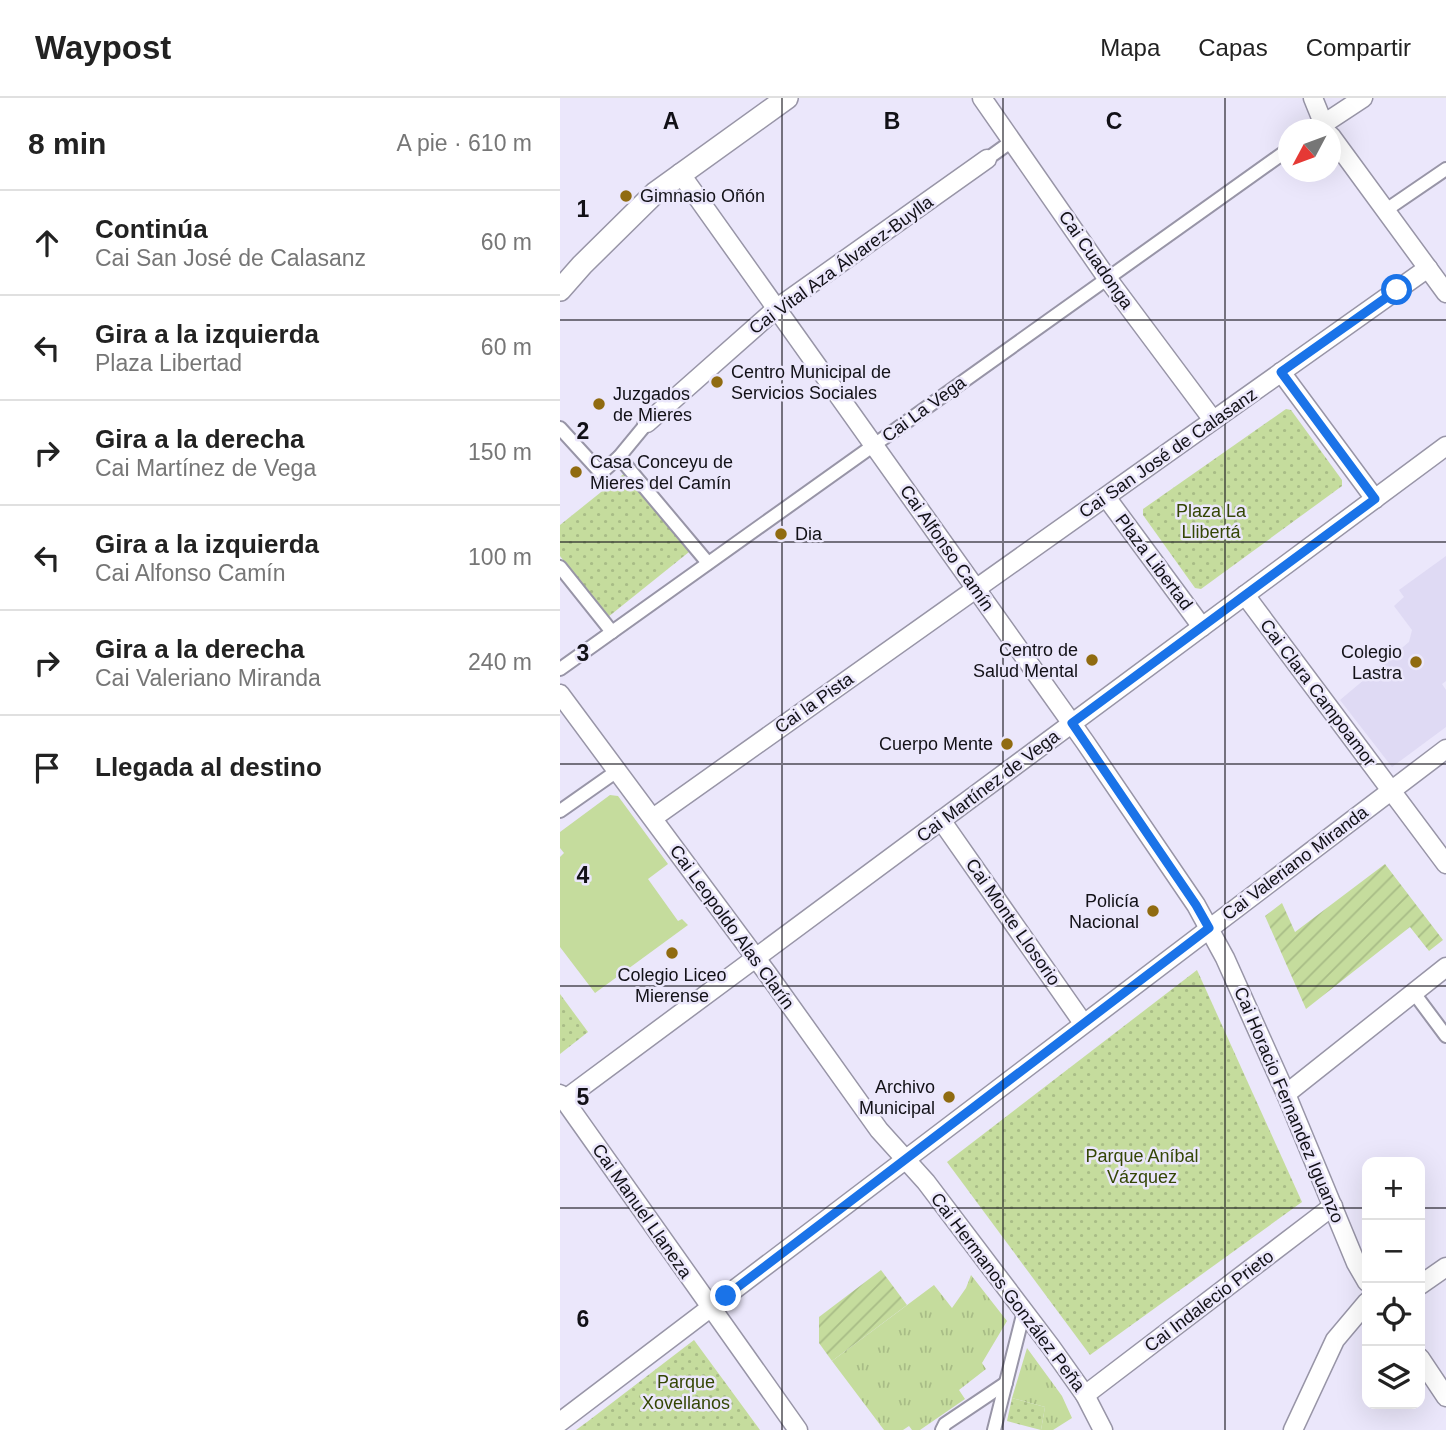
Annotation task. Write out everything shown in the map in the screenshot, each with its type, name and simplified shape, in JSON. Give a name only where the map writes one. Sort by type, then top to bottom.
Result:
[{"type":"street","points":[[560,290],[655,193],[787,98]]},
{"type":"street","name":"Cai Cuadonga","points":[[982,98],[1107,278],[1213,421]]},
{"type":"street","points":[[1313,98],[1320,119]]},
{"type":"street","points":[[1337,119],[1363,98]]},
{"type":"street","name":"Cai Vital Aza Álvarez-Buylla","points":[[619,457],[647,423],[777,308],[1012,141]]},
{"type":"street","points":[[1341,153],[1446,293]]},
{"type":"street","name":"Cai La Vega","points":[[560,669],[1278,157]]},
{"type":"street","points":[[1386,210],[1446,169]]},
{"type":"street","name":"Cai Alfonso Camín","points":[[680,173],[1072,723],[1209,928]]},
{"type":"street","name":"Cai San José de Calasanz","points":[[976,589],[1428,268]]},
{"type":"street","points":[[1281,372],[1375,499]]},
{"type":"street","points":[[560,428],[601,473],[619,457],[708,563]]},
{"type":"street","name":"Cai Martínez de Vega","points":[[561,1099],[756,958],[1446,446]]},
{"type":"street","name":"Plaza Libertad","points":[[1106,497],[1202,626]]},
{"type":"street","points":[[560,567],[612,632]]},
{"type":"street","name":"Cai la Pista","points":[[653,818],[976,589]]},
{"type":"street","name":"Cai Clara Campoamor","points":[[1245,595],[1446,864]]},
{"type":"street","name":"Cai Leopoldo Alas Clarín","points":[[560,694],[756,958],[879,1130],[905,1160]]},
{"type":"street","name":"Cai Valeriano Miranda","points":[[560,1422],[1446,749]]},
{"type":"street","points":[[560,811],[617,771]]},
{"type":"street","name":"Cai Monte Llosorio","points":[[941,820],[1083,1023]]},
{"type":"street","name":"Cai Horacio Fernandez Iguanzo","points":[[1209,928],[1286,1094],[1362,1273]]},
{"type":"street","points":[[1286,1094],[1446,967]]},
{"type":"street","points":[[1414,993],[1446,1036]]},
{"type":"street","name":"Cai Manuel Llaneza","points":[[561,1099],[798,1430]]},
{"type":"street","name":"Cai Hermanos González Peña","points":[[905,1160],[926,1181],[1024,1311],[1085,1395],[1103,1430]]},
{"type":"street","name":"Cai Indalecio Prieto","points":[[1085,1395],[1333,1206]]},
{"type":"street","points":[[1423,1283],[1446,1267]]},
{"type":"street","points":[[1293,1430],[1335,1340],[1362,1309]]},
{"type":"street","points":[[994,1430],[1024,1311]]},
{"type":"street","points":[[1425,1366],[1446,1397]]},
{"type":"street","points":[[942,1430],[946,1424],[1006,1383]]},
{"type":"shaded area","name":"Colegio Lastra","points":[[1446,556],[1446,681],[1442,684],[1446,690],[1446,727],[1392,767],[1340,700],[1409,642],[1412,630],[1394,606],[1404,597],[1399,590]]},
{"type":"green space","name":"Plaza La Llibertá","points":[[1286,409],[1291,410],[1342,480],[1342,486],[1201,589],[1195,588],[1143,515],[1143,509]]},
{"type":"green space","points":[[626,472],[689,552],[608,617],[560,556],[560,525]]},
{"type":"green space","points":[[610,795],[618,796],[668,864],[648,879],[678,921],[682,919],[688,925],[595,993],[560,947],[560,857],[564,853],[560,848],[560,832]]},
{"type":"green space","points":[[1385,864],[1443,940],[1429,951],[1410,927],[1306,1009],[1265,916],[1282,903],[1295,932]]},
{"type":"green space","name":"Parque Aníbal Vázquez","points":[[1197,970],[1302,1202],[1090,1355],[947,1162]]},
{"type":"green space","points":[[560,994],[588,1032],[560,1054]]},
{"type":"green space","points":[[881,1270],[907,1305],[832,1361],[819,1343],[819,1317]]},
{"type":"green space","points":[[971,1275],[1007,1321],[982,1363],[986,1369],[959,1390],[965,1399],[920,1430],[912,1430],[909,1426],[903,1430],[884,1430],[832,1361],[934,1285],[952,1308],[966,1288]]},
{"type":"green space","name":"Parque Xovellanos","points":[[694,1340],[760,1430],[576,1430],[587,1422]]},
{"type":"green space","points":[[1027,1348],[1062,1396],[1072,1418],[1053,1430],[1041,1430],[1045,1407],[1012,1398]]},
{"type":"green space","points":[[1012,1398],[1045,1407],[1041,1430],[1007,1421]]},
{"type":"place","name":"Gimnasio Oñón","points":[[626,196]]},
{"type":"place","name":"Centro Municipal de Servicios Sociales","points":[[717,382]]},
{"type":"place","name":"Juzgados de Mieres","points":[[599,404]]},
{"type":"place","name":"Casa Conceyu de Mieres del Camín","points":[[576,472]]},
{"type":"place","name":"Dia","points":[[781,534]]},
{"type":"place","name":"Centro de Salud Mental","points":[[1092,660]]},
{"type":"place","name":"Colegio Lastra","points":[[1416,662]]},
{"type":"place","name":"Cuerpo Mente","points":[[1007,744]]},
{"type":"place","name":"Policía Nacional","points":[[1153,911]]},
{"type":"place","name":"Colegio Liceo Mierense","points":[[672,953]]},
{"type":"place","name":"Archivo Municipal","points":[[949,1097]]},
{"type":"route","points":[[726,1296],[1209,928],[1072,723],[1375,499],[1281,372],[1397,290]]}]
